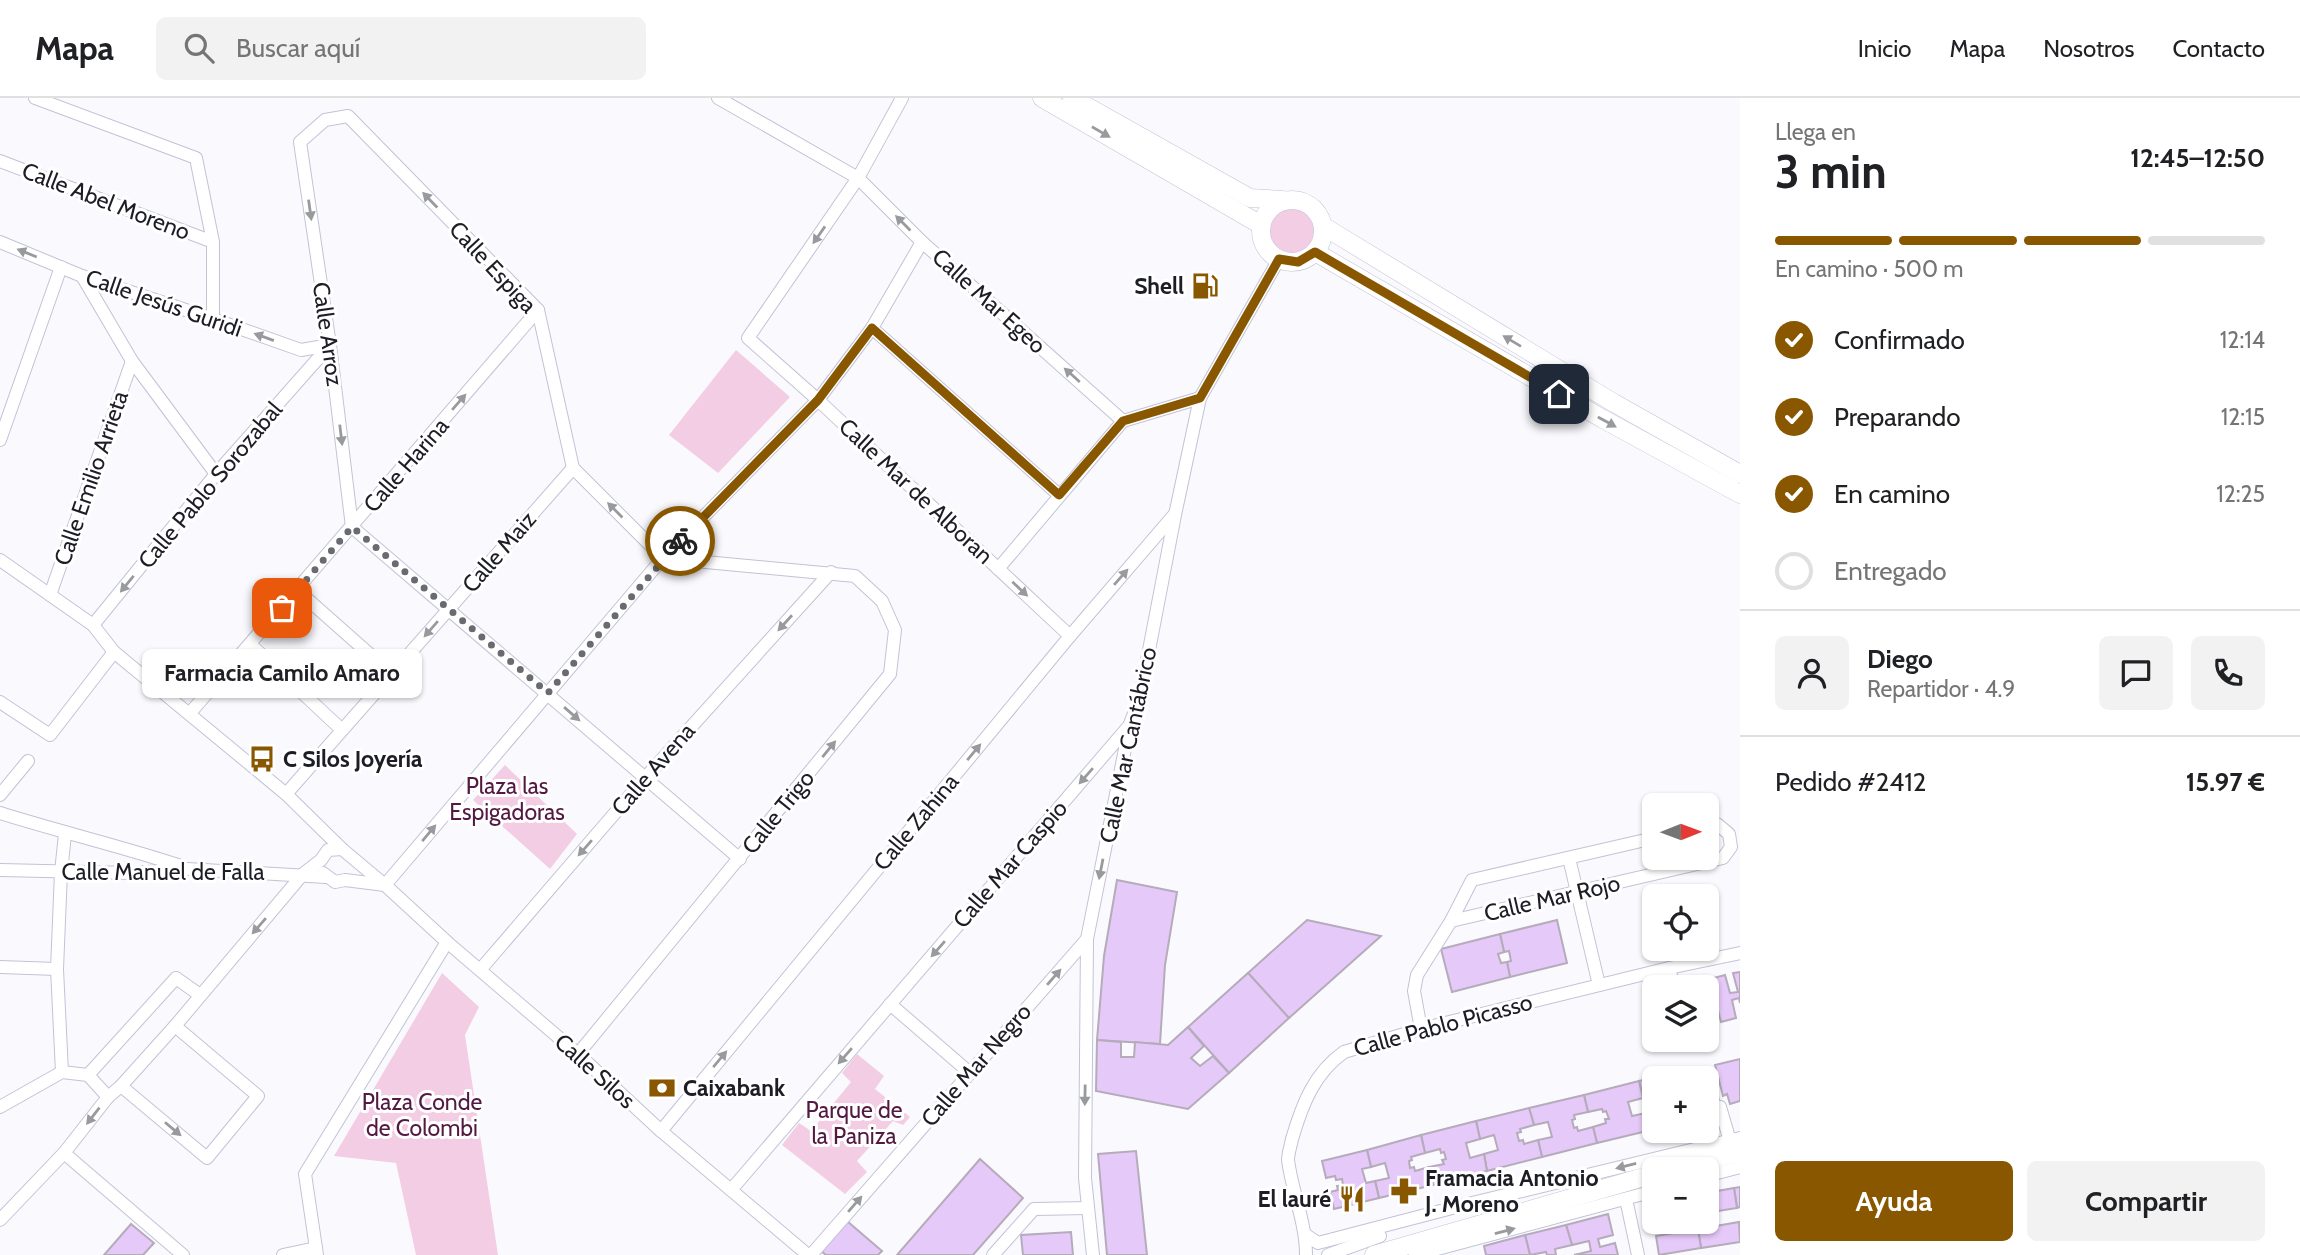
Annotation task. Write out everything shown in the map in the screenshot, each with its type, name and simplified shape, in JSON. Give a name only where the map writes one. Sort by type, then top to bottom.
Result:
[{"type":"main road","points":[[1042,98],[1261,225]]},
{"type":"main road","points":[[1072,98],[1250,198],[1294,199],[1314,207],[1324,226],[1321,244],[1315,252],[1298,262],[1279,259],[1265,245],[1261,225],[1269,210],[1283,200]]},
{"type":"main road","points":[[1324,226],[1614,403],[1740,474]]},
{"type":"main road","points":[[1315,252],[1472,345],[1740,494]]},
{"type":"main road","points":[[1704,1157],[1737,1144]]},
{"type":"main road","points":[[1374,1255],[1642,1177]]},
{"type":"street","points":[[36,98],[197,158],[213,242],[213,319]]},
{"type":"street","points":[[858,178],[902,98]]},
{"type":"street","name":"Calle Mar Egeo","points":[[721,99],[858,178],[922,242],[1123,421]]},
{"type":"street","name":"Calle Espiga","points":[[300,142],[325,120],[348,116],[538,310],[573,468]]},
{"type":"street","name":"Calle Arroz","points":[[300,142],[330,345],[352,527]]},
{"type":"street","name":"Calle Abel Moreno","points":[[0,161],[213,242]]},
{"type":"street","name":"Calle Mar de Alboran","points":[[858,178],[748,338],[1070,636]]},
{"type":"street","name":"Calle Jesús Guridi","points":[[0,242],[82,276],[301,351],[330,345]]},
{"type":"street","points":[[323,828],[325,855],[321,869],[326,877],[335,882],[345,880],[385,885],[663,558],[818,400],[872,328],[922,242]]},
{"type":"street","name":"Calle Mar Cantábrico","points":[[1093,1255],[1085,1178],[1087,939],[1130,724],[1140,697],[1174,515],[1200,398],[1279,259]]},
{"type":"street","points":[[0,440],[61,267]]},
{"type":"street","points":[[82,276],[132,361],[216,474]]},
{"type":"street","name":"Calle Harina","points":[[190,713],[538,310]]},
{"type":"street","points":[[872,328],[1059,495]]},
{"type":"street","name":"Calle Pablo Sorozabal","points":[[93,625],[216,474],[330,345]]},
{"type":"street","name":"Calle Emilio Arrieta","points":[[50,595],[132,361]]},
{"type":"street","points":[[998,569],[1123,421],[1200,398]]},
{"type":"street","points":[[573,468],[663,558]]},
{"type":"street","name":"Calle Maiz","points":[[286,794],[573,468]]},
{"type":"street","name":"Calle Zahina","points":[[661,1130],[1070,636],[1174,515]]},
{"type":"street","points":[[352,527],[740,859]]},
{"type":"street","name":"Calle Trigo","points":[[578,1054],[890,674],[895,630],[882,601],[855,576],[663,558]]},
{"type":"street","points":[[0,560],[93,625],[114,652],[190,713],[323,828],[353,858],[354,868],[345,880]]},
{"type":"street","name":"Calle Avena","points":[[480,970],[645,778],[831,572]]},
{"type":"street","points":[[297,590],[392,674]]},
{"type":"street","points":[[250,644],[342,730]]},
{"type":"street","points":[[0,702],[50,735],[114,652]]},
{"type":"street","name":"Calle Mar Caspio","points":[[731,1190],[1130,724]]},
{"type":"street","points":[[0,795],[28,761]]},
{"type":"street","points":[[0,813],[187,869]]},
{"type":"street","name":"Calle Mar Rojo","points":[[1719,826],[1729,834],[1731,847],[1723,858],[1719,859]]},
{"type":"street","points":[[62,1072],[57,969],[65,834]]},
{"type":"street","name":"Calle Mar Rojo","points":[[1421,1029],[1414,991],[1417,975],[1451,921],[1472,880],[1642,841]]},
{"type":"street","points":[[0,1220],[64,1153],[108,1097],[175,1026],[303,874],[325,855],[342,849]]},
{"type":"street","name":"Calle Silos","points":[[353,858],[661,1130],[809,1255]]},
{"type":"street","name":"Calle Mar Rojo","points":[[1569,858],[1599,985]]},
{"type":"street","name":"Calle Manuel de Falla","points":[[0,870],[133,873],[187,869],[326,877]]},
{"type":"street","name":"Calle Mar Rojo","points":[[1451,921],[1673,870]]},
{"type":"street","name":"Calle Mar Negro","points":[[809,1255],[1087,939]]},
{"type":"street","points":[[283,1255],[317,1252],[305,1174],[447,942]]},
{"type":"street","name":"Calle Pablo Picasso","points":[[1306,1255],[1306,1235],[1288,1156],[1309,1093],[1320,1074],[1344,1052],[1421,1029],[1740,953]]},
{"type":"street","points":[[0,967],[57,969]]},
{"type":"street","points":[[1669,968],[1671,975]]},
{"type":"street","points":[[88,1075],[176,978],[200,995]]},
{"type":"street","points":[[890,1004],[970,1073]]},
{"type":"street","points":[[121,1086],[208,1158],[258,1097],[175,1026]]},
{"type":"street","points":[[0,1107],[62,1072],[88,1075],[108,1097]]},
{"type":"street","points":[[1306,1235],[1318,1244],[1456,1207],[1737,1144],[1719,1107]]},
{"type":"street","points":[[64,1153],[183,1255]]},
{"type":"street","points":[[1719,1173],[1740,1167]]},
{"type":"street","points":[[1415,1255],[1642,1194]]},
{"type":"street","points":[[1626,1199],[1638,1255]]},
{"type":"street","points":[[1328,1255],[1456,1207]]},
{"type":"street","points":[[993,1255],[1034,1209],[1088,1208]]},
{"type":"street","points":[[1008,1238],[1010,1255]]},
{"type":"street","points":[[1469,1240],[1472,1255]]},
{"type":"green space","points":[[1292,207],[1309,214],[1316,231],[1309,248],[1292,255],[1275,248],[1268,231],[1275,214]]},
{"type":"green space","points":[[736,350],[790,397],[718,473],[669,435]]},
{"type":"green space","name":"Plaza las Espigadoras","points":[[505,765],[577,834],[550,869],[473,800]]},
{"type":"green space","name":"Plaza Conde de Colombi","points":[[442,973],[479,1007],[465,1035],[498,1255],[416,1255],[396,1163],[334,1156]]},
{"type":"green space","name":"Parque de la Paniza","points":[[857,1054],[884,1076],[875,1089],[910,1117],[903,1125],[893,1121],[857,1161],[867,1172],[845,1194],[782,1145],[799,1123],[811,1131],[851,1082],[842,1073]]},
{"type":"building","points":[[1117,880],[1177,892],[1165,965],[1160,1044],[1097,1040],[1104,956]]},
{"type":"building","points":[[1307,920],[1381,936],[1289,1018],[1248,973]]},
{"type":"building","points":[[1557,920],[1567,963],[1510,977],[1507,962],[1511,961],[1509,951],[1504,952],[1500,934]]},
{"type":"building","points":[[1500,934],[1504,952],[1498,954],[1501,963],[1507,962],[1510,977],[1452,992],[1441,949]]},
{"type":"building","points":[[1740,972],[1740,1003],[1739,998],[1732,1000],[1736,1018],[1721,1022],[1719,977],[1725,975],[1730,993],[1738,992],[1733,973]]},
{"type":"building","points":[[1248,973],[1289,1018],[1229,1073],[1188,1027]]},
{"type":"building","points":[[1188,1027],[1204,1046],[1191,1058],[1200,1066],[1213,1056],[1229,1073],[1188,1109],[1096,1091],[1097,1040],[1121,1042],[1121,1057],[1134,1057],[1135,1042],[1168,1045]]},
{"type":"building","points":[[1740,1059],[1740,1101],[1730,1104],[1727,1094],[1723,1096],[1719,1066],[1715,1065]]},
{"type":"building","points":[[1639,1081],[1642,1098],[1628,1102],[1632,1116],[1642,1114],[1642,1132],[1597,1143],[1593,1127],[1606,1123],[1605,1119],[1609,1119],[1606,1111],[1603,1112],[1602,1109],[1588,1112],[1584,1095]]},
{"type":"building","points":[[1584,1095],[1588,1112],[1574,1115],[1574,1128],[1577,1127],[1578,1131],[1593,1127],[1597,1143],[1542,1157],[1538,1140],[1552,1137],[1548,1122],[1534,1125],[1529,1108]]},
{"type":"building","points":[[1529,1108],[1534,1125],[1520,1129],[1521,1132],[1517,1133],[1519,1141],[1523,1140],[1524,1144],[1538,1140],[1542,1157],[1487,1171],[1484,1154],[1498,1150],[1494,1135],[1480,1139],[1476,1121]]},
{"type":"building","points":[[1476,1121],[1480,1139],[1466,1143],[1470,1158],[1484,1154],[1487,1171],[1433,1185],[1429,1167],[1444,1164],[1442,1160],[1446,1159],[1440,1149],[1425,1153],[1421,1135]]},
{"type":"building","points":[[1421,1135],[1425,1153],[1411,1157],[1410,1168],[1414,1167],[1415,1171],[1429,1167],[1433,1185],[1379,1198],[1375,1181],[1389,1178],[1385,1163],[1371,1167],[1367,1150]]},
{"type":"building","points":[[1367,1150],[1371,1167],[1362,1169],[1366,1183],[1375,1181],[1379,1198],[1334,1209],[1330,1192],[1343,1185],[1342,1179],[1336,1180],[1335,1176],[1326,1178],[1322,1161]]},
{"type":"building","points":[[1136,1151],[1147,1255],[1107,1255],[1098,1154]]},
{"type":"building","points":[[980,1159],[1023,1198],[973,1255],[897,1255]]},
{"type":"building","points":[[1740,1187],[1740,1207],[1737,1208],[1734,1188]]},
{"type":"building","points":[[1734,1188],[1737,1208],[1719,1211],[1719,1191]]},
{"type":"building","points":[[1608,1214],[1613,1235],[1598,1239],[1600,1247],[1615,1243],[1618,1255],[1574,1255],[1591,1251],[1589,1241],[1572,1245],[1566,1225]]},
{"type":"building","points":[[847,1221],[882,1251],[878,1255],[826,1255],[821,1251]]},
{"type":"building","points":[[1739,1222],[1740,1242],[1701,1248],[1699,1234],[1719,1234],[1719,1225]]},
{"type":"building","points":[[131,1224],[154,1243],[143,1255],[104,1255]]},
{"type":"building","points":[[1566,1225],[1572,1245],[1555,1249],[1556,1255],[1547,1255],[1546,1252],[1530,1255],[1525,1235]]},
{"type":"building","points":[[1071,1232],[1073,1255],[1023,1255],[1021,1235]]},
{"type":"building","points":[[1699,1234],[1701,1248],[1659,1255],[1656,1236]]},
{"type":"building","points":[[1525,1235],[1530,1255],[1486,1255],[1484,1246]]},
{"type":"way so far","points":[[282,608],[352,527],[548,693],[680,541]]},
{"type":"place","name":"Shell","points":[[1205,286]]},
{"type":"place","name":"Farmacia Camilo Amaro","points":[[282,608]]},
{"type":"place","name":"C Silos Joyería","points":[[262,759]]},
{"type":"place","name":"Caixabank","points":[[662,1088]]},
{"type":"place","name":"Framacia Antonio J. Moreno","points":[[1404,1191]]},
{"type":"place","name":"El lauré","points":[[1352,1199]]},
{"type":"route","points":[[680,541],[818,400],[872,328],[1059,495],[1123,421],[1200,398],[1279,259],[1298,262],[1315,252],[1559,394]]}]
